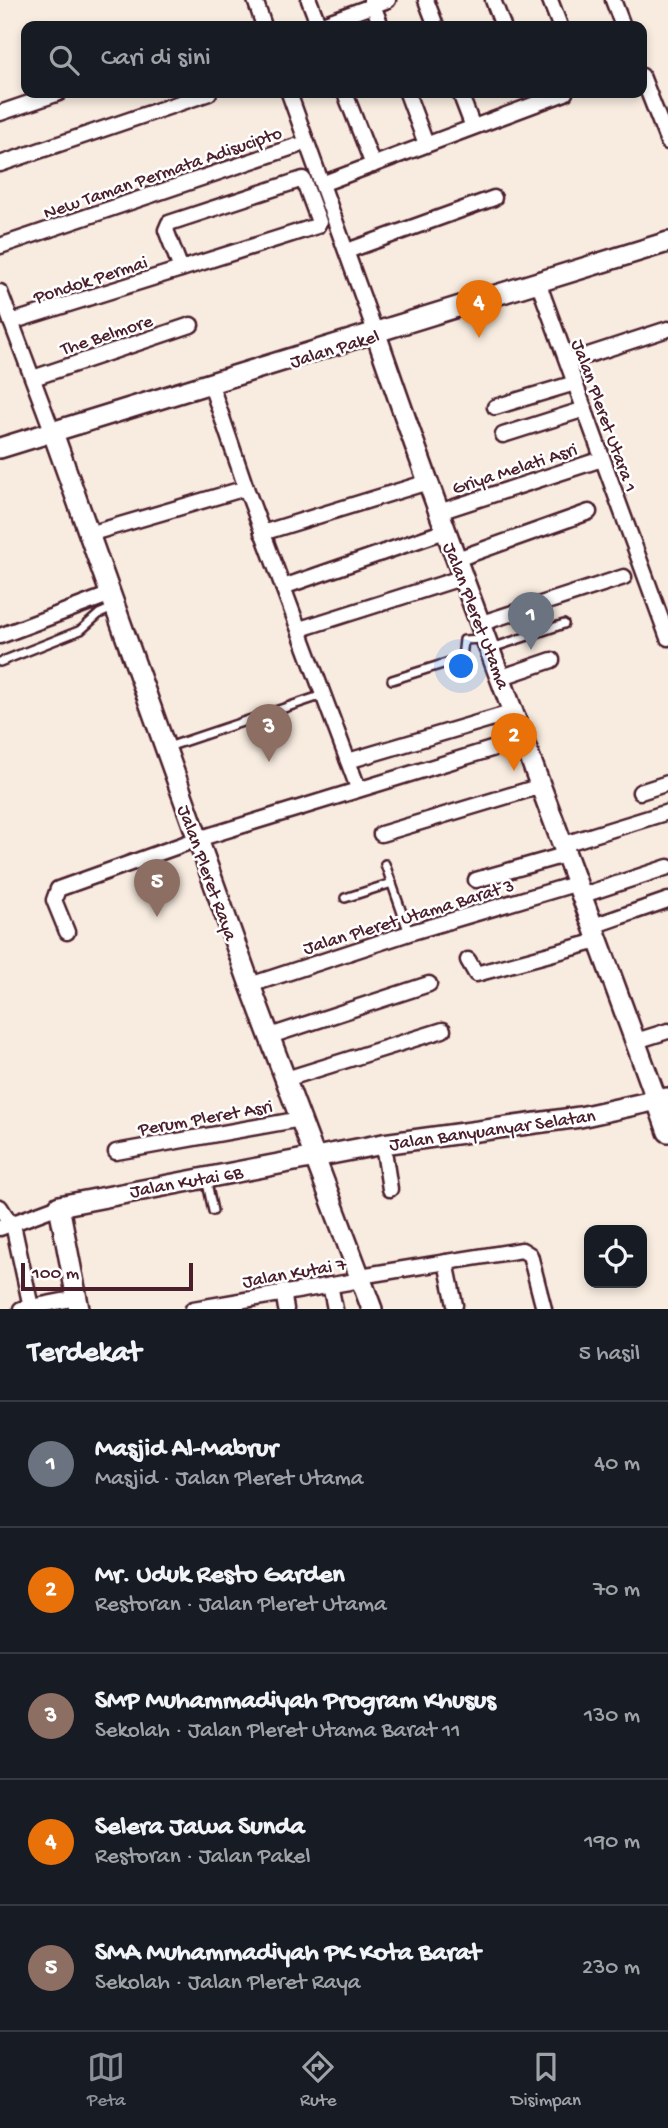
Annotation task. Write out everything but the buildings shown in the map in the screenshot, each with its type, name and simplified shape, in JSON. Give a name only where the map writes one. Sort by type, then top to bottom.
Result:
[{"type":"street","points":[[255,0],[262,21]]},
{"type":"street","points":[[309,0],[316,21]]},
{"type":"street","points":[[330,21],[372,3],[388,0]]},
{"type":"street","points":[[426,0],[434,21]]},
{"type":"street","points":[[493,0],[501,21]]},
{"type":"street","points":[[550,0],[558,21]]},
{"type":"street","points":[[613,0],[621,21]]},
{"type":"street","points":[[372,3],[379,21]]},
{"type":"street","points":[[647,86],[663,118],[668,142]]},
{"type":"street","points":[[0,113],[45,98]]},
{"type":"street","points":[[0,164],[194,98]]},
{"type":"street","points":[[291,98],[324,183],[376,334]]},
{"type":"street","points":[[347,98],[373,165]]},
{"type":"street","points":[[409,98],[426,144]]},
{"type":"street","points":[[462,98],[473,127]]},
{"type":"street","points":[[324,183],[473,127],[530,99]]},
{"type":"street","name":"New Taman Permata Adisucipto","points":[[0,246],[296,146]]},
{"type":"street","name":"Pondok Permai","points":[[6,314],[181,269],[317,226],[319,222],[306,181],[303,179],[169,223],[166,230],[181,269]]},
{"type":"street","points":[[347,251],[494,198]]},
{"type":"street","name":"Jalan Pakel","points":[[0,448],[668,243]]},
{"type":"street","name":"Jalan Pleret Utara 1","points":[[538,282],[668,638]]},
{"type":"street","points":[[0,292],[6,314],[53,433]]},
{"type":"street","name":"The Belmore","points":[[33,378],[191,326]]},
{"type":"street","points":[[573,360],[668,329]]},
{"type":"street","name":"Jalan Pleret Utama","points":[[376,334],[442,522],[581,889],[595,934],[636,1041],[662,1099],[668,1132]]},
{"type":"street","points":[[495,407],[575,383]]},
{"type":"street","points":[[211,384],[262,533],[358,788]]},
{"type":"street","points":[[503,435],[585,409]]},
{"type":"street","name":"Jalan Pleret Raya","points":[[53,433],[250,985],[372,1309]]},
{"type":"street","name":"Griya Melati Asri","points":[[284,587],[602,459]]},
{"type":"street","points":[[262,533],[428,482]]},
{"type":"street","points":[[89,534],[246,488]]},
{"type":"street","points":[[300,629],[460,568],[589,512]]},
{"type":"street","points":[[487,636],[624,577]]},
{"type":"street","points":[[0,636],[113,601]]},
{"type":"street","points":[[502,677],[552,660]]},
{"type":"street","points":[[348,761],[514,712]]},
{"type":"street","points":[[67,932],[54,900],[58,889],[198,839],[524,739]]},
{"type":"street","points":[[640,792],[668,783]]},
{"type":"street","points":[[381,834],[541,786]]},
{"type":"street","points":[[476,880],[668,812]]},
{"type":"street","name":"Jalan Pleret Utama Barat 3","points":[[250,985],[409,933],[668,867]]},
{"type":"street","points":[[468,960],[476,974],[595,934],[668,900]]},
{"type":"street","points":[[270,1036],[429,984]]},
{"type":"street","points":[[286,1079],[443,1030]]},
{"type":"street","points":[[636,1041],[668,1031]]},
{"type":"street","name":"Jalan Banyuanyar Selatan","points":[[315,1157],[383,1144],[568,1119],[662,1099]]},
{"type":"street","name":"Perum Pleret Asri","points":[[116,1152],[301,1119]]},
{"type":"street","points":[[383,1144],[390,1189]]},
{"type":"street","name":"Jalan Kutai 6B","points":[[59,1206],[315,1157]]},
{"type":"street","points":[[0,1207],[26,1308],[78,1303],[59,1206],[5,1226]]},
{"type":"street","name":"Jalan Kutai 7","points":[[193,1309],[227,1306],[283,1291],[525,1251],[530,1255],[544,1309]]},
{"type":"street","points":[[446,1262],[455,1305]]},
{"type":"street","points":[[330,1285],[335,1309]]},
{"type":"street","points":[[283,1291],[286,1309]]},
{"type":"lane","points":[[0,662],[81,630],[113,601]]},
{"type":"lane","points":[[392,680],[462,658],[464,640],[476,642],[487,636],[564,624]]},
{"type":"lane","points":[[164,748],[324,695]]},
{"type":"lane","points":[[385,864],[409,933]]},
{"type":"lane","points":[[345,898],[392,883]]},
{"type":"lane","points":[[206,1177],[213,1212]]},
{"type":"place","name":"Selera Jawa Sunda","points":[[479,338]]},
{"type":"place","name":"Masjid Al-Mabrur","points":[[531,650]]},
{"type":"place","name":"SMP Muhammadiyah Program Khusus","points":[[269,762]]},
{"type":"place","name":"Mr. Uduk Resto Garden","points":[[514,771]]},
{"type":"place","name":"SMA Muhammadiyah PK Kota Barat","points":[[157,917]]}]
